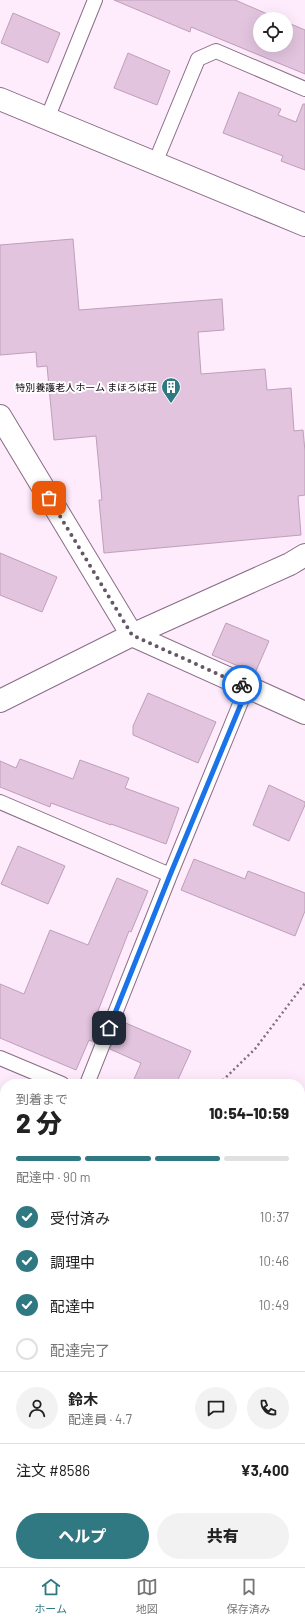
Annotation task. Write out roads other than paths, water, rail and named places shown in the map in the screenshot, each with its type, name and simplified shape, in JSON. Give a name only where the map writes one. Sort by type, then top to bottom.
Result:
[{"type":"street","points":[[0,99],[305,225]]},
{"type":"street","points":[[0,416],[132,635],[305,713]]},
{"type":"street","points":[[0,701],[132,635],[290,564],[305,555]]},
{"type":"lane","points":[[47,119],[95,0]]},
{"type":"lane","points":[[155,163],[198,60],[216,51],[305,89]]},
{"type":"lane","points":[[89,1079],[170,875],[248,687]]},
{"type":"lane","points":[[0,802],[170,875]]},
{"type":"lane","points":[[0,1058],[50,1079]]},
{"type":"place","name":"特別養護老人ホーム まほろば荘","points":[[171,404]]}]
